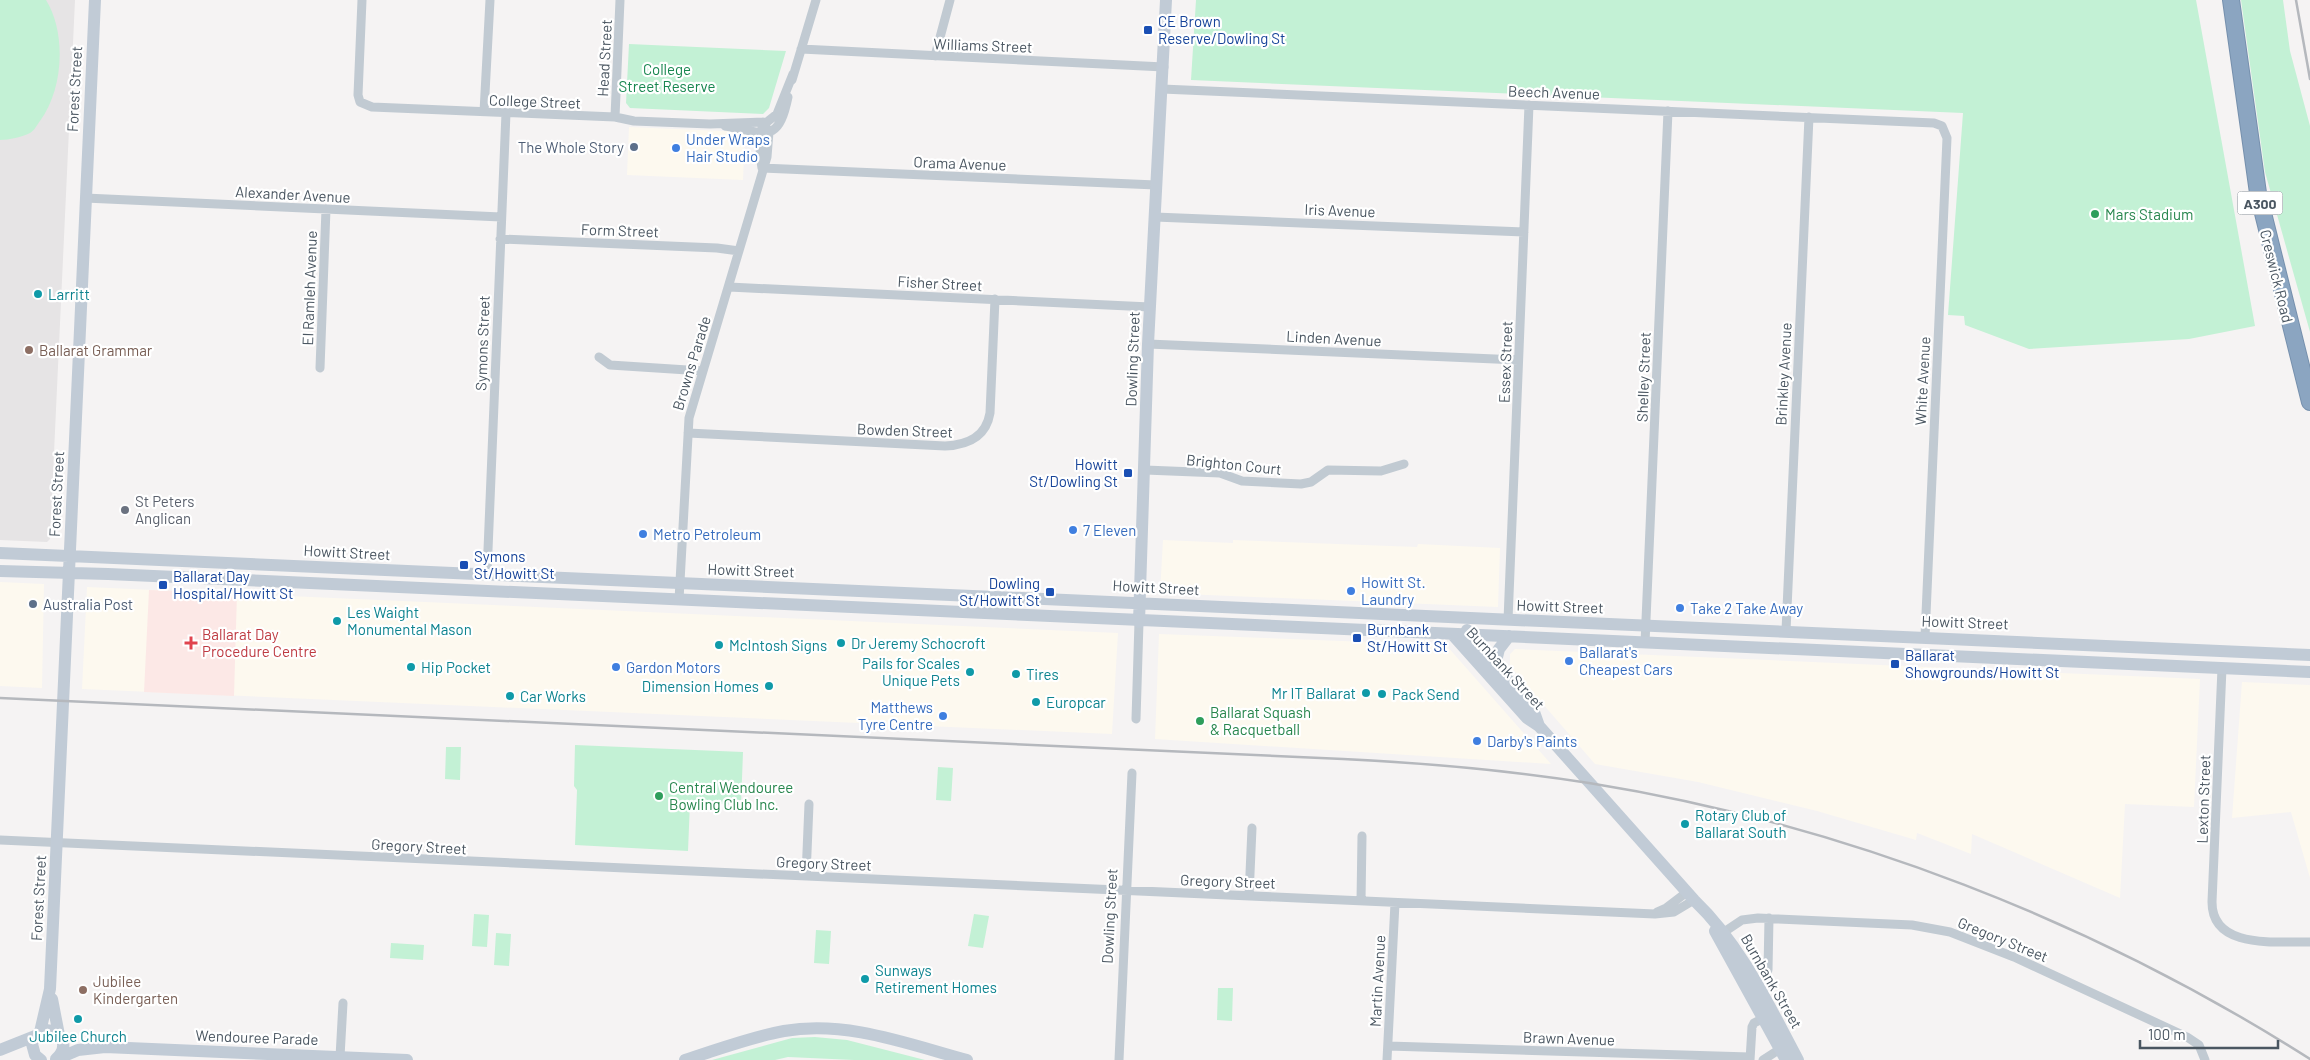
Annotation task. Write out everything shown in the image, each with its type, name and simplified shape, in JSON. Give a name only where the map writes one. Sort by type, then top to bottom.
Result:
[{"type":"highway","name":"Creswick Road","points":[[2230,0],[2258,193],[2310,402]]},
{"type":"main road","name":"Forest Street","points":[[60,1036],[55,1020],[50,989],[95,0]]},
{"type":"main road","name":"Dowling Street","points":[[1139,622],[1146,470],[1148,344],[1164,67],[1166,0]]},
{"type":"main road","name":"Howitt Street","points":[[0,553],[2310,655]]},
{"type":"main road","points":[[0,571],[2310,672]]},
{"type":"main road","points":[[1343,629],[1344,613]]},
{"type":"main road","name":"Burnbank Street","points":[[1462,618],[1452,634],[1527,718],[1539,726],[1724,932],[1751,973],[1785,1051],[1798,1060]]},
{"type":"main road","name":"Burnbank Street","points":[[1462,618],[1469,635],[1533,709],[1539,726]]},
{"type":"main road","points":[[1495,665],[1499,649],[1508,636]]},
{"type":"main road","name":"Burnbank Street","points":[[1690,896],[1770,1018]]},
{"type":"main road","name":"Forest Street","points":[[39,1058],[32,1048],[50,989]]},
{"type":"main road","points":[[685,1060],[770,1034],[814,1028],[862,1032],[967,1060]]},
{"type":"main road","name":"Wendouree Parade","points":[[37,1034],[51,1030],[60,1036],[105,1047]]},
{"type":"main road","points":[[0,1051],[37,1034]]},
{"type":"main road","points":[[56,1059],[64,1049],[60,1036]]},
{"type":"main road","name":"Wendouree Parade","points":[[56,1059],[78,1050],[105,1047],[407,1060]]},
{"type":"main road","points":[[0,1051],[26,1052],[39,1058]]},
{"type":"street","name":"College Street","points":[[362,0],[358,95],[360,102],[372,107],[710,124],[765,132]]},
{"type":"street","points":[[484,112],[490,0]]},
{"type":"street","name":"Head Street","points":[[615,118],[620,0]]},
{"type":"street","points":[[793,74],[777,114],[772,120],[763,122],[765,132],[778,128],[783,120],[793,74],[816,0]]},
{"type":"street","points":[[935,56],[950,0]]},
{"type":"street","name":"Williams Street","points":[[800,49],[1164,67]]},
{"type":"street","name":"Beech Avenue","points":[[1162,89],[1934,123],[1944,128]]},
{"type":"street","name":"Essex Street","points":[[1508,620],[1529,105]]},
{"type":"street","name":"Shelley Street","points":[[1646,643],[1668,111]]},
{"type":"street","name":"Symons Street","points":[[487,574],[506,113]]},
{"type":"street","name":"Brinkley Avenue","points":[[1786,631],[1808,117]]},
{"type":"street","name":"College Street","points":[[710,124],[763,122]]},
{"type":"street","name":"White Avenue","points":[[1925,637],[1947,138],[1944,128]]},
{"type":"street","name":"Browns Parade","points":[[679,600],[689,418],[729,287],[762,168],[760,155],[765,132]]},
{"type":"street","name":"Orama Avenue","points":[[762,168],[1156,185]]},
{"type":"street","name":"Alexander Avenue","points":[[85,198],[501,217]]},
{"type":"street","name":"El Ramleh Avenue","points":[[320,368],[326,209]]},
{"type":"street","name":"Iris Avenue","points":[[1155,217],[1524,232]]},
{"type":"street","name":"Form Street","points":[[500,239],[717,248],[739,251]]},
{"type":"street","name":"Fisher Street","points":[[729,287],[1150,307]]},
{"type":"street","name":"Bowden Street","points":[[688,433],[945,446],[968,443],[986,428],[990,413],[995,299]]},
{"type":"street","name":"Linden Avenue","points":[[1148,344],[1518,360]]},
{"type":"street","points":[[599,357],[610,365],[703,371]]},
{"type":"street","name":"Brighton Court","points":[[1146,470],[1220,473],[1242,481],[1301,484],[1311,482],[1328,470],[1381,471],[1404,464]]},
{"type":"street","name":"Dowling Street","points":[[1136,719],[1139,622]]},
{"type":"street","name":"Lexton Street","points":[[2222,668],[2212,908],[2215,920],[2221,929],[2230,935],[2247,939],[2310,942]]},
{"type":"street","name":"Dowling Street","points":[[1119,1060],[1132,773]]},
{"type":"street","points":[[806,876],[809,804]]},
{"type":"street","points":[[1249,896],[1252,828]]},
{"type":"street","points":[[1361,901],[1362,836]]},
{"type":"street","name":"Gregory Street","points":[[0,840],[1647,914],[1674,912],[1690,896]]},
{"type":"street","name":"Martin Avenue","points":[[1387,1060],[1395,903]]},
{"type":"street","points":[[1768,970],[1770,918]]},
{"type":"street","name":"Gregory Street","points":[[1724,932],[1742,920],[1770,918],[1912,925],[1961,935],[2014,957],[2186,1036],[2199,1045],[2205,1060]]},
{"type":"street","points":[[340,1056],[343,1003]]},
{"type":"street","points":[[1750,1059],[1752,1027],[1754,1023],[1770,1018]]},
{"type":"street","name":"Brawn Avenue","points":[[1388,1046],[1750,1059]]},
{"type":"street","points":[[1763,1060],[1785,1051]]},
{"type":"shaded area","name":"Ballarat Grammar","points":[[0,0],[75,0],[50,539],[47,542],[0,540]]},
{"type":"shaded area","points":[[629,127],[745,132],[743,180],[627,175]]},
{"type":"shaded area","points":[[1163,540],[1233,543],[1233,540],[1417,547],[1418,544],[1500,548],[1498,607],[1160,593]]},
{"type":"shaded area","points":[[0,582],[44,584],[42,688],[0,686]]},
{"type":"shaded area","points":[[87,587],[1118,633],[1112,734],[82,689]]},
{"type":"shaded area","name":"Ballarat Day Procedure Centre","points":[[149,590],[237,593],[234,696],[144,692]]},
{"type":"shaded area","points":[[1159,634],[1446,645],[1551,764],[1155,739]]},
{"type":"shaded area","points":[[1515,649],[2200,679],[2194,807],[2125,804],[2120,898],[1972,834],[1971,854],[1917,833],[1916,840],[1817,811],[1698,782],[1595,764],[1510,666],[1510,654]]},
{"type":"shaded area","points":[[2242,682],[2310,685],[2310,878],[2291,812],[2232,818]]},
{"type":"green space","points":[[0,0],[46,0],[53,14],[57,29],[60,62],[54,94],[48,108],[35,128],[23,136],[0,140]]},
{"type":"green space","points":[[1196,0],[2196,0],[2255,326],[2189,339],[2029,349],[1965,325],[1964,316],[1948,315],[1963,113],[1191,80]]},
{"type":"green space","points":[[2241,0],[2283,0],[2290,51],[2310,126],[2310,332],[2265,172]]},
{"type":"green space","name":"College Street Reserve","points":[[629,44],[786,51],[769,108],[763,114],[630,108],[626,103]]},
{"type":"green space","name":"Central Wendouree Bowling Club Inc.","points":[[575,745],[743,752],[741,805],[690,802],[688,851],[575,845],[577,790],[574,786]]},
{"type":"green space","points":[[446,747],[461,747],[460,780],[445,779]]},
{"type":"green space","points":[[938,767],[953,768],[951,801],[936,800]]},
{"type":"green space","points":[[474,914],[489,915],[487,947],[472,946]]},
{"type":"green space","points":[[974,914],[989,916],[983,948],[968,946]]},
{"type":"green space","points":[[816,930],[831,931],[829,964],[814,963]]},
{"type":"green space","points":[[496,933],[511,934],[509,966],[494,965]]},
{"type":"green space","points":[[391,943],[424,945],[423,960],[390,958]]},
{"type":"green space","points":[[1218,988],[1233,988],[1232,1021],[1217,1020]]},
{"type":"green space","points":[[815,1037],[847,1040],[925,1060],[854,1060],[788,1057],[775,1060],[712,1060],[792,1038]]},
{"type":"railway","points":[[2296,0],[2310,79]]},
{"type":"railway","points":[[0,698],[1343,759],[1528,774],[1589,783],[1684,801],[1779,824],[1872,852],[1964,885],[2054,922],[2142,963],[2227,1009],[2310,1059]]},
{"type":"place","name":"CE Brown Reserve/Dowling St","points":[[1148,30]]},
{"type":"place","name":"The Whole Story","points":[[634,147]]},
{"type":"place","name":"Under Wraps Hair Studio","points":[[676,148]]},
{"type":"place","name":"Mars Stadium","points":[[2095,214]]},
{"type":"place","name":"Larritt","points":[[38,294]]},
{"type":"place","name":"Ballarat Grammar","points":[[29,350]]},
{"type":"place","name":"Howitt St/Dowling St","points":[[1128,473]]},
{"type":"place","name":"St Peters Anglican","points":[[125,510]]},
{"type":"place","name":"7 Eleven","points":[[1073,530]]},
{"type":"place","name":"Metro Petroleum","points":[[643,534]]},
{"type":"place","name":"Symons St/Howitt St","points":[[464,565]]},
{"type":"place","name":"Ballarat Day Hospital/Howitt St","points":[[163,585]]},
{"type":"place","name":"Howitt St. Laundry","points":[[1351,591]]},
{"type":"place","name":"Dowling St/Howitt St","points":[[1050,592]]},
{"type":"place","name":"Australia Post","points":[[33,604]]},
{"type":"place","name":"Take 2 Take Away","points":[[1680,608]]},
{"type":"place","name":"Les Waight Monumental Mason","points":[[337,621]]},
{"type":"place","name":"Burnbank St/Howitt St","points":[[1357,638]]},
{"type":"place","name":"Ballarat Day Procedure Centre","points":[[191,643]]},
{"type":"place","name":"Dr Jeremy Schocroft","points":[[841,643]]},
{"type":"place","name":"McIntosh Signs","points":[[719,645]]},
{"type":"place","name":"Ballarat's Cheapest Cars","points":[[1569,661]]},
{"type":"place","name":"Ballarat Showgrounds/Howitt St","points":[[1895,664]]},
{"type":"place","name":"Hip Pocket","points":[[411,667]]},
{"type":"place","name":"Gardon Motors","points":[[616,667]]},
{"type":"place","name":"Pails for Scales Unique Pets","points":[[970,672]]},
{"type":"place","name":"Tires","points":[[1016,674]]},
{"type":"place","name":"Dimension Homes","points":[[769,686]]},
{"type":"place","name":"Mr IT Ballarat","points":[[1366,693]]},
{"type":"place","name":"Pack Send","points":[[1382,694]]},
{"type":"place","name":"Car Works","points":[[510,696]]},
{"type":"place","name":"Europcar","points":[[1036,702]]},
{"type":"place","name":"Matthews Tyre Centre","points":[[943,716]]},
{"type":"place","name":"Ballarat Squash & Racquetball","points":[[1200,721]]},
{"type":"place","name":"Darby's Paints","points":[[1477,741]]},
{"type":"place","name":"Central Wendouree Bowling Club Inc.","points":[[659,796]]},
{"type":"place","name":"Rotary Club of Ballarat South","points":[[1685,824]]},
{"type":"place","name":"Sunways Retirement Homes","points":[[865,979]]},
{"type":"place","name":"Jubilee Kindergarten","points":[[83,990]]},
{"type":"place","name":"Jubilee Church","points":[[78,1019]]}]
